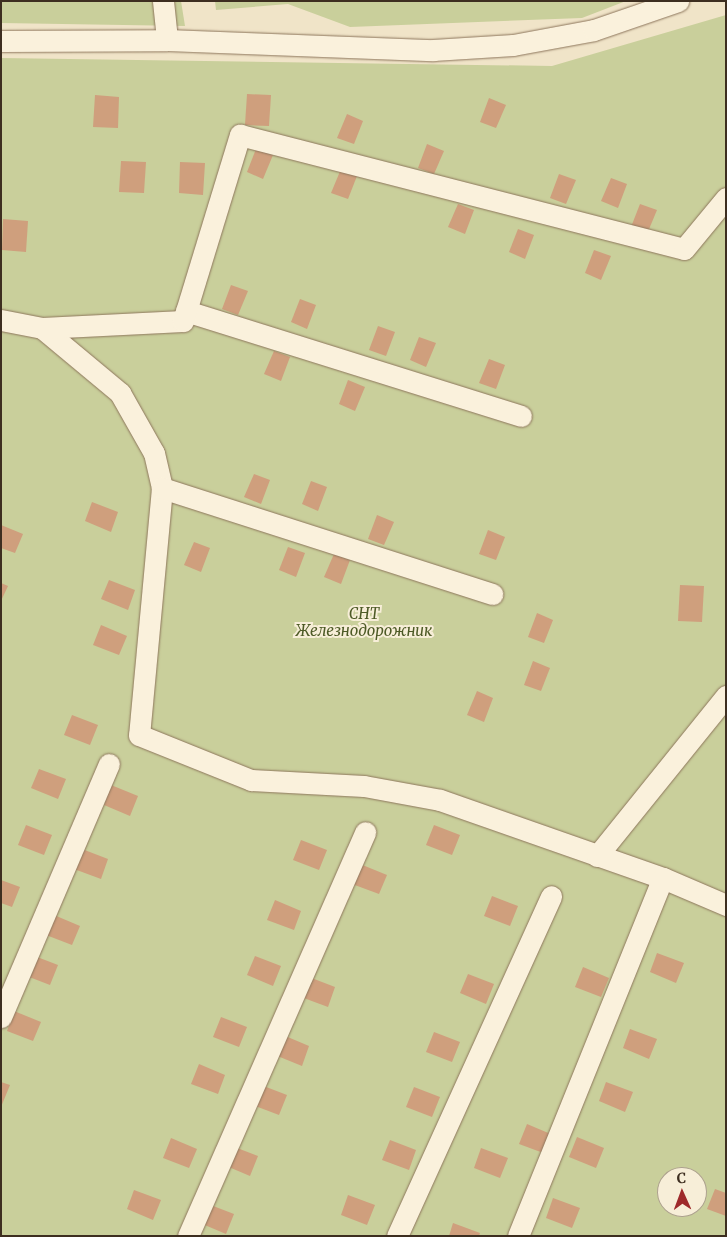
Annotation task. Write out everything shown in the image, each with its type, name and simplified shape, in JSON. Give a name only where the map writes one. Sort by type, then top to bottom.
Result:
[{"type":"street","points":[[163,1],[167,40]]},
{"type":"street","points":[[1,41],[167,40],[433,50],[513,46],[594,30],[678,1]]},
{"type":"street","points":[[1,320],[42,328],[183,321],[240,135],[684,249],[726,198]]},
{"type":"street","points":[[186,311],[521,416]]},
{"type":"street","points":[[42,328],[120,393],[154,453],[162,488],[139,735],[250,780],[364,786],[440,800],[662,878],[726,905]]},
{"type":"street","points":[[162,488],[492,594]]},
{"type":"street","points":[[597,856],[726,696]]},
{"type":"street","points":[[1,1017],[109,764]]},
{"type":"street","points":[[188,1236],[365,832]]},
{"type":"street","points":[[518,1236],[662,878]]},
{"type":"street","points":[[397,1236],[552,896]]},
{"type":"green space","points":[[1,1],[181,1],[185,26],[1,23]]},
{"type":"green space","points":[[215,1],[626,1],[582,18],[350,27],[288,4],[216,10]]},
{"type":"green space","name":"СНТ Железнодорожник","points":[[726,15],[726,1236],[1,1236],[1,58],[552,66]]},
{"type":"building","points":[[247,94],[271,95],[269,126],[245,125]]},
{"type":"building","points":[[95,95],[119,97],[118,128],[93,127]]},
{"type":"building","points":[[489,98],[506,105],[496,128],[480,122]]},
{"type":"building","points":[[347,114],[363,121],[354,144],[337,138]]},
{"type":"building","points":[[427,144],[444,151],[434,174],[418,168]]},
{"type":"building","points":[[256,149],[273,155],[263,179],[247,172]]},
{"type":"building","points":[[121,161],[146,162],[144,193],[119,192]]},
{"type":"building","points":[[180,162],[205,163],[203,195],[179,193]]},
{"type":"building","points":[[341,169],[357,176],[348,199],[331,193]]},
{"type":"building","points":[[559,174],[576,180],[566,204],[550,198]]},
{"type":"building","points":[[611,178],[627,184],[618,208],[601,201]]},
{"type":"building","points":[[458,204],[474,210],[465,234],[448,227]]},
{"type":"building","points":[[640,204],[657,210],[647,234],[631,227]]},
{"type":"building","points":[[3,219],[28,221],[26,252],[2,250]]},
{"type":"building","points":[[518,229],[534,235],[525,259],[509,252]]},
{"type":"building","points":[[594,250],[611,256],[601,280],[585,273]]},
{"type":"building","points":[[231,285],[248,291],[238,315],[222,309]]},
{"type":"building","points":[[300,299],[316,305],[307,329],[291,322]]},
{"type":"building","points":[[378,326],[395,332],[386,356],[369,350]]},
{"type":"building","points":[[419,337],[436,343],[426,367],[410,360]]},
{"type":"building","points":[[274,351],[290,357],[281,381],[264,374]]},
{"type":"building","points":[[489,359],[505,365],[496,389],[479,383]]},
{"type":"building","points":[[348,380],[365,387],[355,411],[339,404]]},
{"type":"building","points":[[254,474],[270,480],[261,504],[244,497]]},
{"type":"building","points":[[311,481],[327,487],[318,511],[302,504]]},
{"type":"building","points":[[92,502],[118,512],[111,532],[85,521]]},
{"type":"building","points":[[377,515],[394,522],[384,545],[368,539]]},
{"type":"building","points":[[1,525],[23,534],[15,553],[1,548]]},
{"type":"building","points":[[488,530],[505,537],[496,560],[479,554]]},
{"type":"building","points":[[194,542],[210,548],[201,572],[184,565]]},
{"type":"building","points":[[288,547],[305,553],[296,577],[279,570]]},
{"type":"building","points":[[334,554],[350,560],[341,584],[324,577]]},
{"type":"building","points":[[109,580],[135,590],[128,610],[101,599]]},
{"type":"building","points":[[1,583],[8,586],[1,601]]},
{"type":"building","points":[[680,585],[704,586],[702,622],[678,621]]},
{"type":"building","points":[[537,613],[553,620],[544,643],[528,637]]},
{"type":"building","points":[[101,625],[127,636],[119,655],[93,645]]},
{"type":"building","points":[[533,661],[550,668],[541,691],[524,685]]},
{"type":"building","points":[[477,691],[493,698],[484,722],[467,715]]},
{"type":"building","points":[[72,715],[98,725],[90,745],[64,735]]},
{"type":"building","points":[[39,769],[66,779],[58,799],[31,788]]},
{"type":"building","points":[[111,785],[138,796],[130,816],[104,805]]},
{"type":"building","points":[[26,825],[52,835],[44,855],[18,845]]},
{"type":"building","points":[[434,825],[460,835],[452,855],[426,845]]},
{"type":"building","points":[[301,840],[327,850],[319,870],[293,860]]},
{"type":"building","points":[[82,849],[108,859],[101,879],[74,869]]},
{"type":"building","points":[[360,864],[387,875],[379,894],[352,884]]},
{"type":"building","points":[[1,880],[20,887],[12,907],[1,903]]},
{"type":"building","points":[[492,896],[518,906],[510,926],[484,916]]},
{"type":"building","points":[[275,900],[301,911],[294,930],[267,920]]},
{"type":"building","points":[[54,915],[80,926],[72,945],[46,935]]},
{"type":"building","points":[[657,953],[684,963],[676,983],[650,972]]},
{"type":"building","points":[[32,955],[58,965],[50,985],[24,975]]},
{"type":"building","points":[[255,956],[281,966],[273,986],[247,975]]},
{"type":"building","points":[[583,967],[609,978],[601,997],[575,987]]},
{"type":"building","points":[[468,974],[494,984],[486,1004],[460,993]]},
{"type":"building","points":[[309,977],[335,987],[328,1007],[301,997]]},
{"type":"building","points":[[14,1011],[41,1022],[33,1041],[7,1031]]},
{"type":"building","points":[[221,1017],[247,1027],[239,1047],[213,1037]]},
{"type":"building","points":[[630,1029],[657,1039],[649,1059],[623,1048]]},
{"type":"building","points":[[434,1032],[460,1042],[452,1062],[426,1052]]},
{"type":"building","points":[[283,1035],[309,1046],[302,1066],[275,1055]]},
{"type":"building","points":[[199,1064],[225,1075],[218,1094],[191,1084]]},
{"type":"building","points":[[1,1082],[10,1085],[1,1107]]},
{"type":"building","points":[[606,1082],[633,1092],[625,1112],[599,1101]]},
{"type":"building","points":[[261,1085],[287,1095],[279,1115],[253,1105]]},
{"type":"building","points":[[414,1087],[440,1097],[432,1117],[406,1107]]},
{"type":"building","points":[[527,1124],[553,1135],[546,1154],[519,1144]]},
{"type":"building","points":[[577,1137],[604,1148],[596,1168],[569,1157]]},
{"type":"building","points":[[171,1138],[197,1149],[189,1168],[163,1158]]},
{"type":"building","points":[[390,1140],[416,1150],[409,1170],[382,1160]]},
{"type":"building","points":[[232,1146],[258,1156],[250,1176],[224,1165]]},
{"type":"building","points":[[481,1148],[508,1158],[500,1178],[474,1168]]},
{"type":"building","points":[[715,1189],[726,1193],[726,1216],[707,1209]]},
{"type":"building","points":[[134,1190],[161,1200],[153,1220],[127,1209]]},
{"type":"building","points":[[348,1195],[375,1205],[367,1225],[341,1215]]},
{"type":"building","points":[[553,1198],[580,1208],[572,1228],[546,1218]]},
{"type":"building","points":[[208,1204],[234,1214],[226,1234],[200,1223]]},
{"type":"building","points":[[453,1223],[480,1233],[479,1236],[449,1236]]}]
